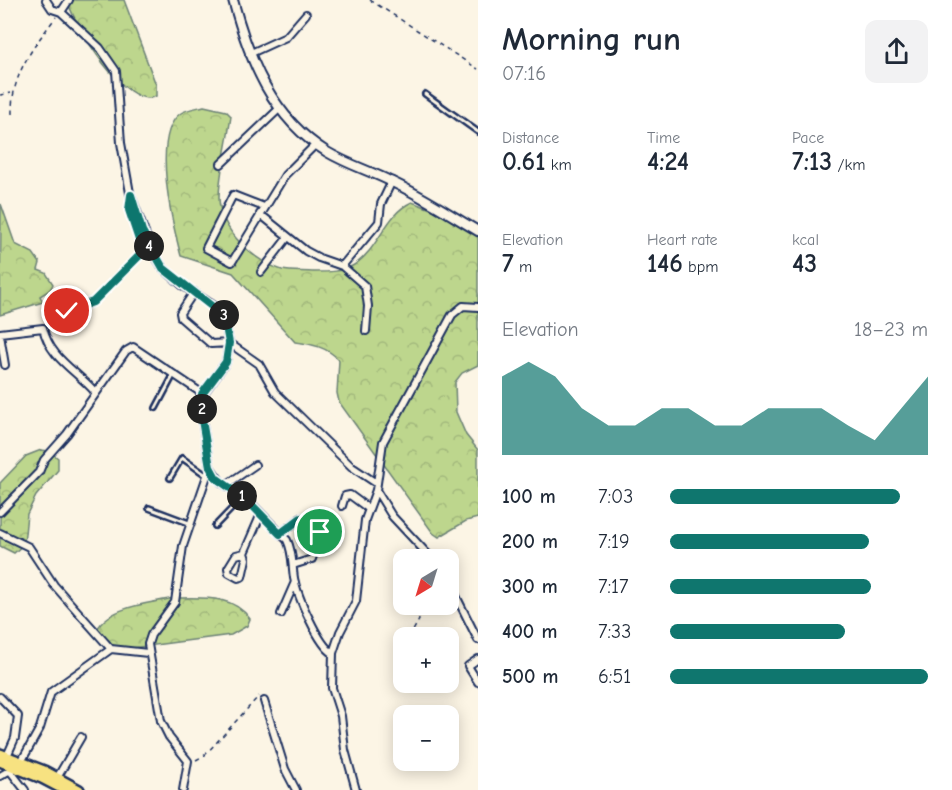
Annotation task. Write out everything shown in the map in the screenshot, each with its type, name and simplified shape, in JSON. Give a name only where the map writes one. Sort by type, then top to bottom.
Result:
[{"type":"highway","points":[[2,757],[15,766],[65,790]]},
{"type":"highway","points":[[15,766],[57,778],[79,790]]},
{"type":"street","points":[[46,0],[52,9],[61,12],[100,48],[116,71],[121,143],[130,193],[142,231],[163,268],[224,316],[229,343],[226,362],[202,394],[202,420],[210,467],[216,478],[243,496],[291,548],[295,582],[320,640],[327,650],[333,653]]},
{"type":"street","points":[[61,12],[69,0]]},
{"type":"street","points":[[233,0],[257,73],[280,108],[316,144],[328,153],[392,182],[478,231]]},
{"type":"street","points":[[249,54],[285,37],[306,14]]},
{"type":"street","points":[[221,164],[280,108]]},
{"type":"street","points":[[316,144],[285,175],[262,210],[232,262],[206,248],[233,195],[262,210],[288,237],[318,258],[342,266],[365,286],[368,306],[366,331]]},
{"type":"street","points":[[342,266],[379,222],[381,204],[392,182]]},
{"type":"street","points":[[261,272],[288,237]]},
{"type":"street","points":[[194,292],[180,313],[181,318],[211,344],[229,343],[259,364],[275,392],[352,467],[376,486],[392,516],[423,549]]},
{"type":"street","points":[[356,790],[345,750],[341,716],[332,688],[333,653],[340,632],[356,600],[365,520],[376,486],[383,442],[437,340],[457,310],[463,306],[478,308]]},
{"type":"street","points":[[5,365],[0,334],[43,328],[46,343],[62,363],[96,392]]},
{"type":"street","points":[[0,512],[39,472],[44,460],[68,434],[126,351],[133,347],[202,394]]},
{"type":"street","points":[[226,485],[255,465]]},
{"type":"street","points":[[183,790],[189,763],[179,747],[169,737],[161,721],[148,653],[151,635],[172,610],[175,602],[183,546],[210,467]]},
{"type":"street","points":[[342,506],[345,496],[350,495],[369,508]]},
{"type":"street","points":[[244,553],[261,514]]},
{"type":"street","points":[[280,534],[301,518],[320,532],[312,559],[293,566]]},
{"type":"street","points":[[0,533],[29,547],[54,585],[111,649]]},
{"type":"street","points":[[281,614],[295,582]]},
{"type":"street","points":[[459,602],[478,640]]},
{"type":"street","points":[[0,776],[15,766],[45,716],[51,692],[111,649],[148,653]]},
{"type":"street","points":[[478,659],[468,666],[478,682]]},
{"type":"street","points":[[0,697],[18,716],[15,738],[2,757]]},
{"type":"street","points":[[264,700],[285,769],[296,790]]},
{"type":"street","points":[[57,778],[81,737]]},
{"type":"street","points":[[15,766],[25,790]]},
{"type":"lane","points":[[425,94],[478,132]]},
{"type":"lane","points":[[156,408],[174,374]]},
{"type":"lane","points":[[170,478],[182,458],[207,476]]},
{"type":"lane","points":[[215,526],[243,496]]},
{"type":"lane","points":[[149,508],[191,523]]},
{"type":"path","points":[[370,0],[478,69]]},
{"type":"path","points":[[12,114],[11,93],[20,69],[61,12]]},
{"type":"path","points":[[0,95],[11,93]]},
{"type":"path","points":[[43,328],[67,311],[93,302],[143,252],[132,219]]},
{"type":"path","points":[[189,763],[205,755],[254,699],[261,697],[264,700]]},
{"type":"green space","points":[[67,0],[124,0],[156,85],[156,96],[144,97],[130,91],[117,79],[90,45]]},
{"type":"green space","points":[[204,106],[226,111],[231,116],[219,189],[221,210],[225,221],[240,243],[271,266],[286,271],[314,272],[335,271],[350,267],[370,250],[395,215],[412,202],[458,219],[478,237],[478,365],[462,373],[455,382],[456,412],[466,435],[478,450],[478,518],[466,521],[439,537],[433,533],[339,402],[337,393],[339,360],[319,347],[295,342],[233,273],[181,256],[166,181],[167,140],[172,124],[181,113]]},
{"type":"green space","points":[[1,204],[15,244],[33,253],[40,263],[38,270],[46,273],[53,284],[50,290],[40,296],[43,302],[0,315]]},
{"type":"green space","points":[[41,450],[49,451],[58,458],[58,470],[36,496],[27,514],[24,544],[14,553],[0,546],[0,483],[26,456]]},
{"type":"green space","points":[[174,598],[226,601],[243,611],[250,619],[247,626],[231,635],[124,649],[108,644],[95,634],[108,617],[118,612]]},
{"type":"route","points":[[67,311],[86,306],[101,296],[143,252],[144,249],[129,210],[128,202],[131,195],[142,231],[163,268],[182,285],[216,307],[224,316],[229,334],[226,362],[202,394],[202,420],[207,455],[216,478],[247,500],[280,534],[301,518],[320,532]]}]
